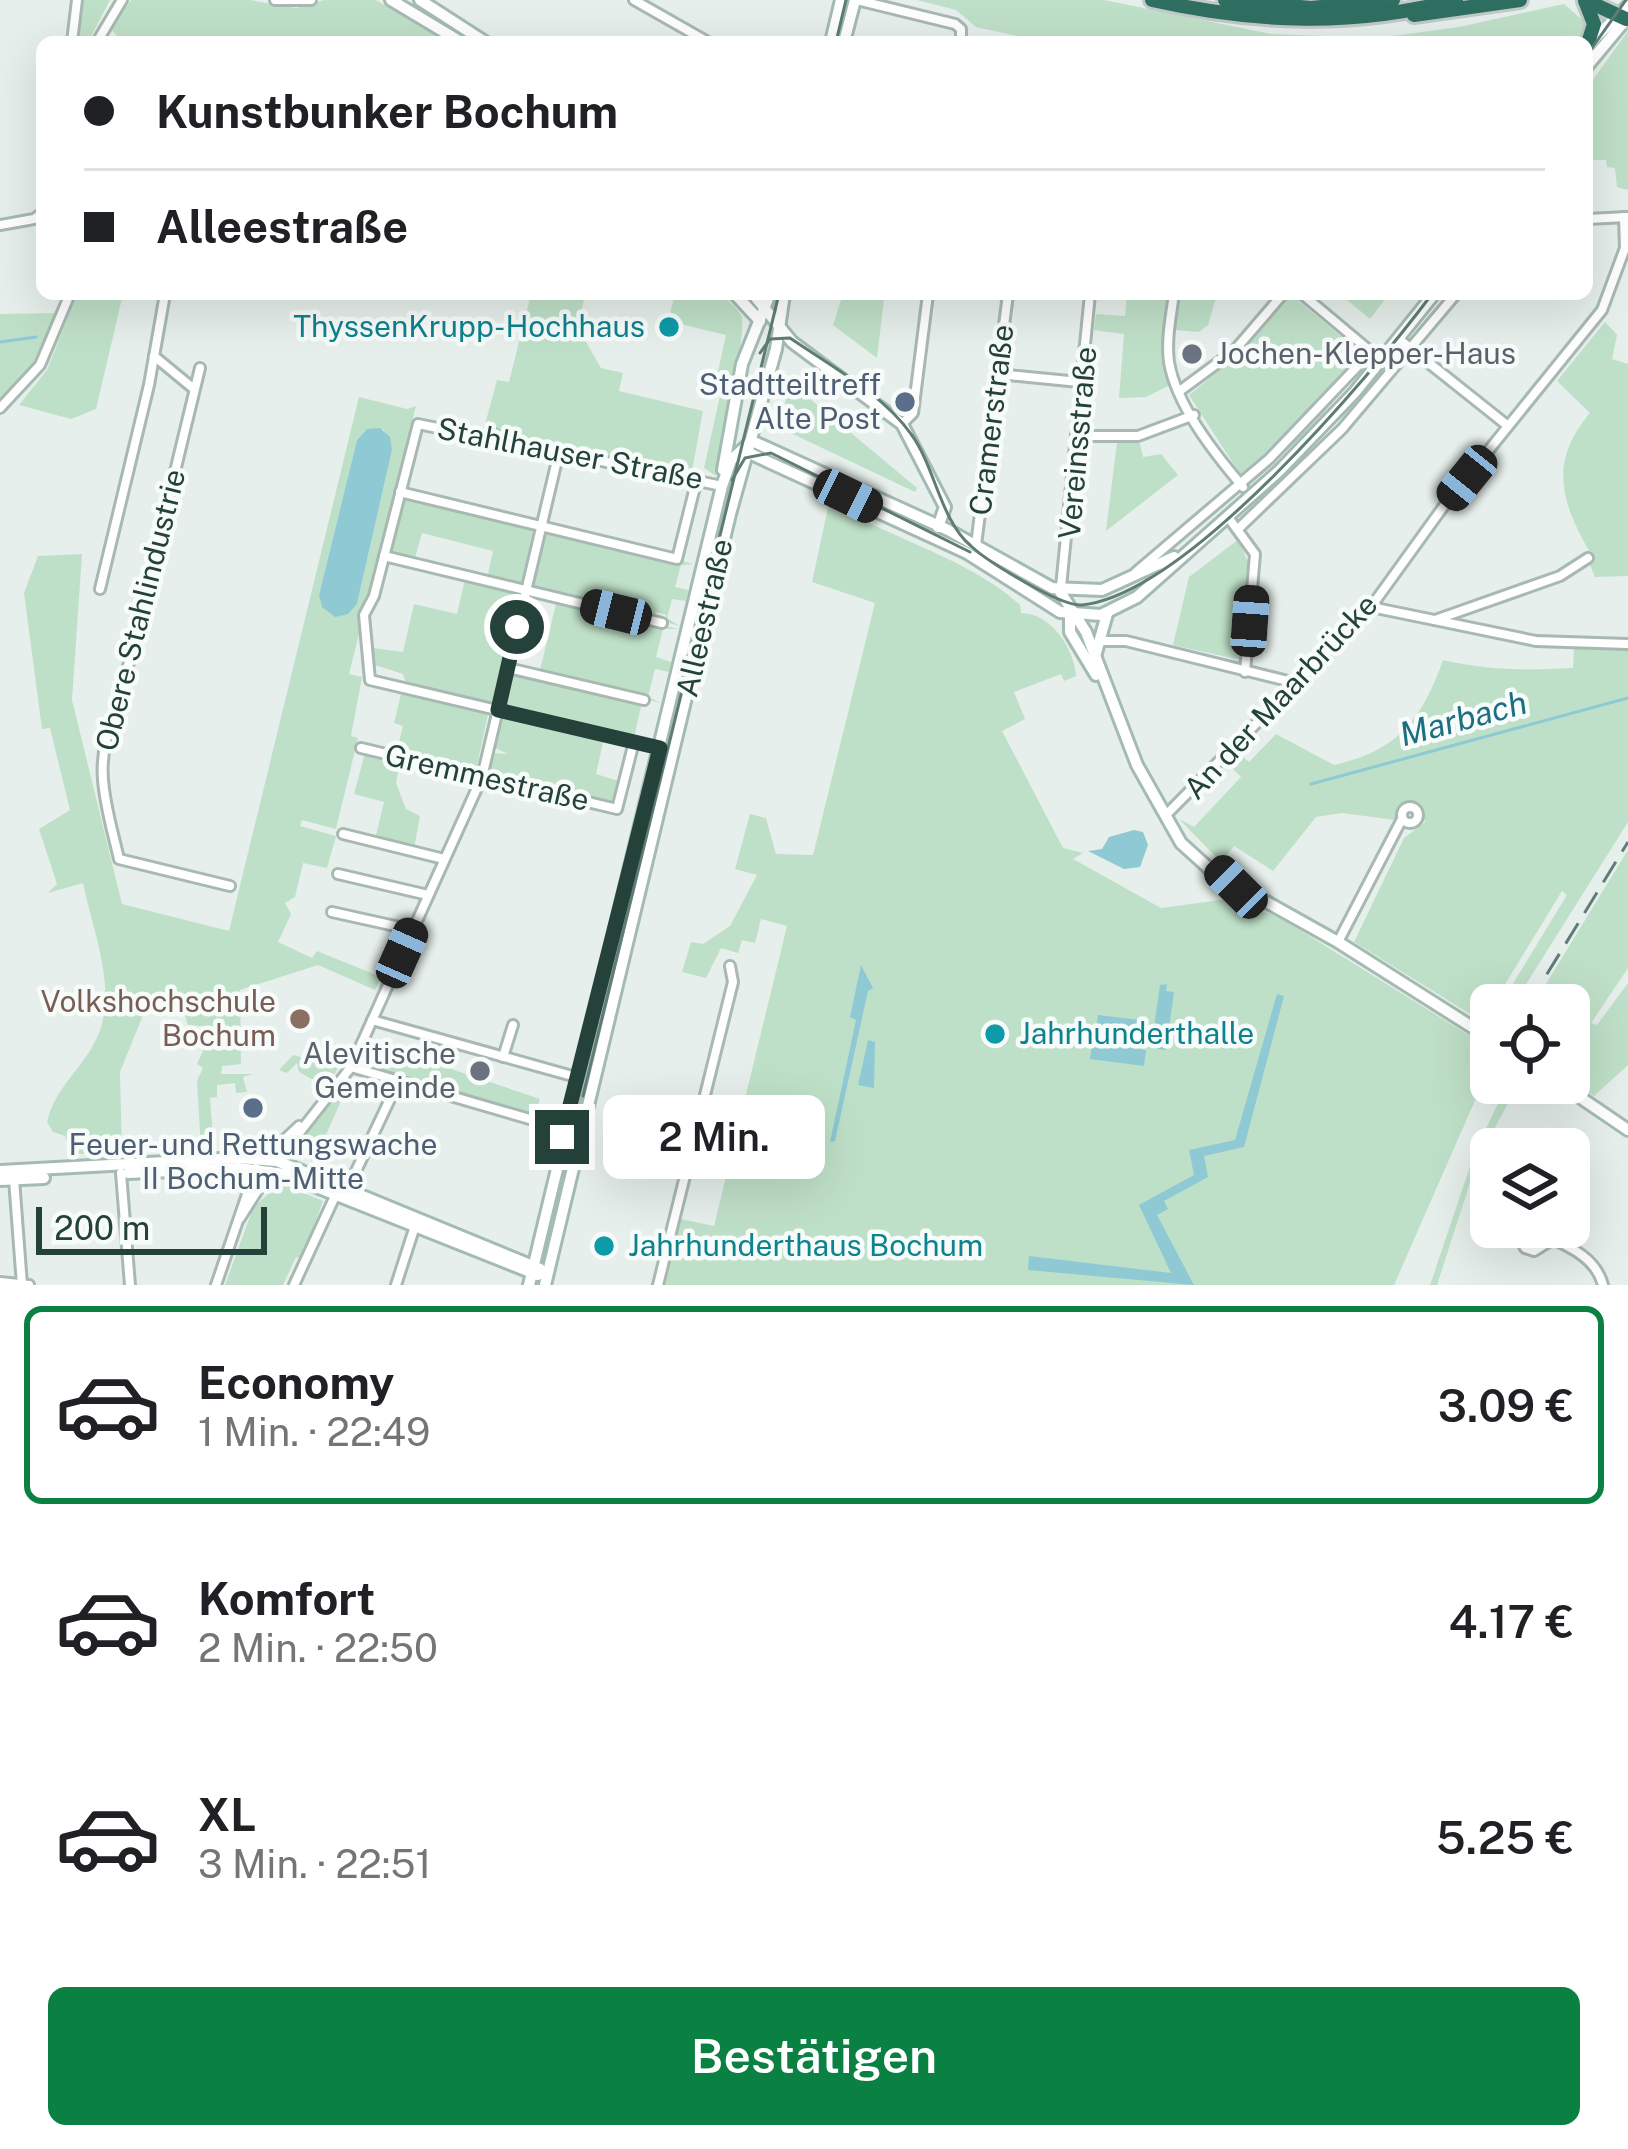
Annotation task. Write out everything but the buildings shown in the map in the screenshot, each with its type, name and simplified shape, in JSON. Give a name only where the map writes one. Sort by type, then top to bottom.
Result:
[{"type":"highway","points":[[1152,0],[1277,20],[1456,0]]},
{"type":"highway","points":[[1225,0],[1311,8],[1395,7],[1430,16],[1520,0]]},
{"type":"highway","points":[[1585,0],[1624,14]]},
{"type":"highway","points":[[1585,0],[1594,24],[1590,36]]},
{"type":"highway","points":[[1603,0],[1624,14]]},
{"type":"main road","points":[[391,0],[450,36]]},
{"type":"main road","points":[[420,0],[476,36]]},
{"type":"main road","points":[[832,36],[841,0]]},
{"type":"main road","points":[[846,36],[856,0]]},
{"type":"main road","points":[[1593,42],[1624,14]]},
{"type":"main road","points":[[1593,58],[1624,14]]},
{"type":"main road","points":[[741,300],[759,321],[902,424],[943,502],[936,531]]},
{"type":"main road","points":[[758,300],[779,331]]},
{"type":"main road","name":"Alleestraße","points":[[722,486],[728,425],[768,300]]},
{"type":"main road","name":"Alleestraße","points":[[747,446],[730,460],[722,486],[563,1129],[532,1275],[547,1280],[783,300]]},
{"type":"main road","points":[[936,531],[1070,613],[1108,612],[1137,597],[1252,496],[1382,362],[1430,300]]},
{"type":"main road","points":[[728,425],[747,446],[976,545],[1059,590],[1084,593],[1112,587],[1197,543]]},
{"type":"main road","points":[[1070,613],[1112,587]]},
{"type":"main road","points":[[1059,590],[1095,656],[1104,688]]},
{"type":"main road","points":[[1095,656],[1108,612]]},
{"type":"main road","points":[[1070,613],[1070,632],[1104,688],[1164,817],[1190,852],[1236,887],[1338,942],[1470,1026]]},
{"type":"main road","points":[[1590,1104],[1628,1130]]},
{"type":"main road","points":[[0,1175],[267,1165]]},
{"type":"main road","points":[[16,1175],[267,1165],[342,1190],[532,1275]]},
{"type":"main road","points":[[342,1190],[532,1275]]},
{"type":"street","points":[[73,36],[77,0]]},
{"type":"street","points":[[101,36],[122,0]]},
{"type":"street","points":[[275,0],[311,0]]},
{"type":"street","points":[[634,0],[697,36]]},
{"type":"street","points":[[856,0],[955,24],[962,29],[961,36]]},
{"type":"street","points":[[0,225],[36,215]]},
{"type":"street","points":[[1593,219],[1626,217]]},
{"type":"street","name":"An der Maarbrücke","points":[[1164,817],[1370,607],[1606,303],[1625,248],[1626,217]]},
{"type":"street","points":[[0,408],[40,364],[67,300]]},
{"type":"street","name":"Obere Stahlindustrie","points":[[100,589],[164,300]]},
{"type":"street","points":[[902,424],[913,413],[927,300]]},
{"type":"street","name":"Cramerstraße","points":[[976,545],[1007,300]]},
{"type":"street","name":"Vereinsstraße","points":[[1059,590],[1065,583],[1090,300]]},
{"type":"street","points":[[1173,300],[1168,348],[1181,390],[1252,496]]},
{"type":"street","points":[[1181,390],[1234,351],[1278,300]]},
{"type":"street","points":[[1308,300],[1382,362]]},
{"type":"street","points":[[1238,529],[1309,464],[1451,300]]},
{"type":"street","points":[[1400,340],[1508,426]]},
{"type":"street","points":[[1130,580],[1241,485],[1371,352]]},
{"type":"street","points":[[154,356],[195,389]]},
{"type":"street","name":"Obere Stahlindustrie","points":[[200,368],[116,716],[105,736],[100,777],[119,859],[230,886]]},
{"type":"street","points":[[998,374],[1079,382]]},
{"type":"street","points":[[1078,436],[1139,436],[1194,415]]},
{"type":"street","name":"Stahlhauser Straße","points":[[400,492],[418,424],[476,436],[492,433],[500,440],[722,486]]},
{"type":"street","points":[[216,1285],[235,1224],[267,1165],[351,1067],[482,777],[559,452]]},
{"type":"street","points":[[660,748],[370,680],[364,615],[400,492],[677,559],[695,487]]},
{"type":"street","points":[[1228,517],[1255,554],[1245,672]]},
{"type":"street","points":[[384,556],[662,623]]},
{"type":"street","points":[[1435,620],[1560,576],[1588,558]]},
{"type":"street","points":[[1370,607],[1536,641],[1628,644]]},
{"type":"street","points":[[1098,641],[1126,641],[1298,683]]},
{"type":"street","points":[[508,668],[644,700]]},
{"type":"street","name":"Gremmestraße","points":[[361,748],[617,809],[634,742]]},
{"type":"street","points":[[1338,942],[1402,818]]},
{"type":"street","points":[[343,834],[444,859]]},
{"type":"street","points":[[338,874],[428,895]]},
{"type":"street","points":[[332,912],[412,930]]},
{"type":"street","points":[[658,1285],[734,982],[730,966]]},
{"type":"street","points":[[372,1020],[576,1077]]},
{"type":"street","points":[[503,1057],[513,1025]]},
{"type":"street","points":[[351,1067],[581,1134]]},
{"type":"street","points":[[294,1285],[399,1080]]},
{"type":"street","points":[[121,1173],[130,1285]]},
{"type":"street","points":[[0,1282],[24,1285],[16,1175]]},
{"type":"street","points":[[396,1285],[416,1226]]},
{"type":"street","points":[[1565,1248],[1587,1258],[1603,1285]]},
{"type":"green space","points":[[83,0],[110,0],[91,36],[78,36]]},
{"type":"green space","points":[[131,0],[250,0],[296,8],[324,0],[376,0],[437,36],[117,36],[110,28]]},
{"type":"green space","points":[[917,0],[1104,0],[1271,34],[1324,36],[1017,36],[976,27],[956,10]]},
{"type":"green space","points":[[1564,4],[1588,25],[1585,36],[1393,36]]},
{"type":"green space","points":[[1628,31],[1628,190],[1617,187],[1615,168],[1607,167],[1606,160],[1593,160],[1593,80]]},
{"type":"green space","points":[[75,300],[122,300],[96,409],[71,419],[19,405],[47,370]]},
{"type":"green space","points":[[530,300],[584,300],[578,328],[601,368],[623,373],[619,391],[703,411],[692,471],[503,437],[494,429],[483,432],[497,380],[509,382]]},
{"type":"green space","points":[[673,300],[727,300],[741,315],[741,343],[716,476],[704,468],[720,396],[714,390],[726,335],[668,321]]},
{"type":"green space","points":[[841,300],[884,300],[877,358],[833,325]]},
{"type":"green space","points":[[1126,300],[1215,300],[1208,325],[1199,332],[1164,329],[1164,368],[1170,385],[1146,397],[1119,398],[1124,334],[1094,330],[1096,314],[1125,316]]},
{"type":"green space","points":[[1285,300],[1297,300],[1361,353],[1242,477],[1189,395],[1232,360]]},
{"type":"green space","points":[[1347,300],[1384,300],[1370,319]]},
{"type":"green space","points":[[56,313],[32,366],[0,399],[0,314]]},
{"type":"green space","points":[[1605,322],[1617,335],[1612,359],[1628,364],[1628,576],[1595,577],[1588,560],[1592,556],[1573,519],[1564,484],[1568,450],[1590,413],[1557,381]]},
{"type":"green space","points":[[1368,359],[1307,432],[1247,486]]},
{"type":"green space","points":[[791,383],[917,488],[915,492],[778,427]]},
{"type":"green space","points":[[359,397],[407,409],[416,406],[349,674],[362,677],[351,736],[358,738],[336,829],[302,820],[300,826],[336,836],[327,868],[303,863],[295,897],[285,903],[291,914],[278,942],[312,958],[317,951],[381,977],[375,990],[318,965],[240,990],[241,1064],[222,1066],[221,1074],[253,1074],[243,1077],[247,1092],[236,1093],[235,1083],[217,1085],[217,1097],[210,1098],[214,1147],[201,1148],[197,1081],[203,1068],[197,1064],[214,1027],[188,1025],[179,995],[150,998],[120,1072],[122,1153],[71,1154],[65,1136],[53,1132],[47,1122],[99,1033],[105,996],[83,883],[48,893],[57,884],[39,829],[70,810],[50,728],[42,729],[24,593],[38,556],[82,554],[72,700],[122,904],[229,931]],"holes":[[[367,429],[384,430],[392,450],[357,604],[348,614],[319,595],[357,440]]]},
{"type":"green space","points":[[1139,440],[1143,457],[1161,454],[1178,475],[1106,531],[1117,442]]},
{"type":"green space","points":[[405,496],[534,527],[520,587],[487,579],[493,551],[422,533],[414,561],[390,555]]},
{"type":"green space","points":[[829,503],[1000,589],[1020,605],[1021,613],[1051,625],[1074,665],[1076,676],[1064,681],[1061,674],[1014,692],[1025,719],[1002,731],[1063,848],[1083,853],[1073,859],[1161,908],[1228,899],[1279,917],[1470,1036],[1473,1104],[1394,1285],[662,1285],[681,1219],[714,1226],[787,926],[761,919],[755,943],[742,940],[738,953],[721,948],[706,978],[682,972],[691,942],[703,944],[730,926],[757,875],[735,869],[750,814],[766,818],[776,854],[813,855],[875,603],[812,582]]},
{"type":"green space","points":[[547,529],[694,564],[681,565],[675,587],[688,590],[686,601],[672,599],[667,618],[680,626],[665,622],[666,615],[656,612],[654,618],[532,589]]},
{"type":"green space","points":[[1239,539],[1248,563],[1241,660],[1173,645],[1189,577]]},
{"type":"green space","points":[[465,579],[518,592],[492,703],[406,683],[403,674],[372,664],[373,648],[403,652],[414,604],[457,614]]},
{"type":"green space","points":[[557,600],[678,629],[663,629],[656,657],[671,662],[669,672],[655,669],[648,697],[661,703],[539,674]]},
{"type":"green space","points":[[1628,648],[1628,822],[1526,984],[1513,984],[1567,895],[1562,891],[1505,984],[1470,984],[1470,1014],[1354,942],[1404,838],[1425,822],[1419,804],[1401,805],[1395,820],[1342,813],[1316,817],[1273,871],[1234,846],[1221,862],[1179,819],[1194,827],[1241,777],[1230,766],[1241,755],[1249,762],[1276,734],[1334,765],[1375,751],[1416,716],[1443,660],[1509,669],[1573,668],[1574,649]]},
{"type":"green space","points":[[514,672],[642,702],[634,738],[505,708]]},
{"type":"green space","points":[[401,694],[488,714],[476,770],[396,754],[403,726],[394,723]]},
{"type":"green space","points":[[502,718],[603,742],[596,774],[622,782],[616,807],[489,776],[494,753],[508,754],[495,748]]},
{"type":"green space","points":[[365,753],[400,761],[396,783],[406,809],[420,816],[414,848],[375,839],[384,802],[354,794]]},
{"type":"green space","points":[[1628,850],[1628,968],[1591,1023],[1597,1025],[1628,983],[1628,1065],[1594,1096],[1590,1093],[1590,984],[1546,984]]},
{"type":"green space","points":[[386,1047],[540,1099],[535,1114],[379,1069]]},
{"type":"green space","points":[[293,1055],[337,1070],[326,1087],[299,1072],[297,1063],[287,1073],[279,1070]]},
{"type":"green space","points":[[351,1078],[314,1162],[290,1148],[293,1142]]},
{"type":"green space","points":[[1498,1104],[1508,1104],[1495,1128],[1486,1128]]},
{"type":"green space","points":[[1470,1167],[1470,1183],[1437,1285],[1430,1285]]},
{"type":"green space","points":[[280,1183],[323,1201],[302,1259],[296,1257],[283,1285],[225,1285],[253,1208]]},
{"type":"water","points":[[380,428],[390,437],[392,450],[357,604],[348,614],[335,617],[322,607],[319,595],[357,440],[367,429]]},
{"type":"water","points":[[1143,832],[1148,845],[1140,867],[1124,869],[1088,851],[1102,849],[1109,837]]},
{"type":"water","points":[[861,965],[873,988],[868,991],[835,1141],[830,1142],[856,1020],[850,1017]]},
{"type":"water","points":[[1167,984],[1166,991],[1174,992],[1166,1050],[1151,1048],[1160,985]]},
{"type":"water","points":[[1277,994],[1284,996],[1244,1147],[1204,1156],[1208,1177],[1164,1201],[1168,1209],[1157,1215],[1194,1285],[1028,1270],[1029,1256],[1171,1273],[1139,1205],[1194,1175],[1189,1150],[1235,1140]]},
{"type":"water","points":[[1098,1015],[1148,1021],[1144,1046],[1095,1040]]},
{"type":"water","points":[[868,1040],[875,1042],[874,1088],[858,1085]]},
{"type":"water","points":[[1092,1043],[1146,1050],[1144,1066],[1090,1059]]},
{"type":"waterway","name":"Marbach","points":[[0,342],[36,337]]},
{"type":"waterway","name":"Marbach","points":[[1311,784],[1628,698]]},
{"type":"tram line","points":[[837,36],[846,0]]},
{"type":"tram line","points":[[1593,47],[1626,0]]},
{"type":"tram line","points":[[583,1096],[778,300]]},
{"type":"tram line","points":[[760,353],[770,339],[790,338],[871,393],[911,434],[952,522],[971,546],[1042,591],[1082,605],[1125,592],[1223,524],[1322,426],[1427,300]]},
{"type":"tram line","points":[[732,480],[745,458],[771,453],[970,552]]},
{"type":"railway","points":[[1541,984],[1628,842]]},
{"type":"place","name":"ThyssenKrupp-Hochhaus","points":[[669,327]]},
{"type":"place","name":"Jochen-Klepper-Haus","points":[[1192,354]]},
{"type":"place","name":"Stadtteiltreff Alte Post","points":[[905,402]]},
{"type":"place","name":"Volkshochschule Bochum","points":[[300,1019]]},
{"type":"place","name":"Jahrhunderthalle","points":[[995,1034]]},
{"type":"place","name":"Alevitische Gemeinde","points":[[480,1071]]},
{"type":"place","name":"Feuer- und Rettungswache II Bochum-Mitte","points":[[253,1108]]},
{"type":"place","name":"Jahrhunderthaus Bochum","points":[[604,1246]]},
{"type":"route","points":[[517,627],[498,710],[660,748],[562,1137]]}]
